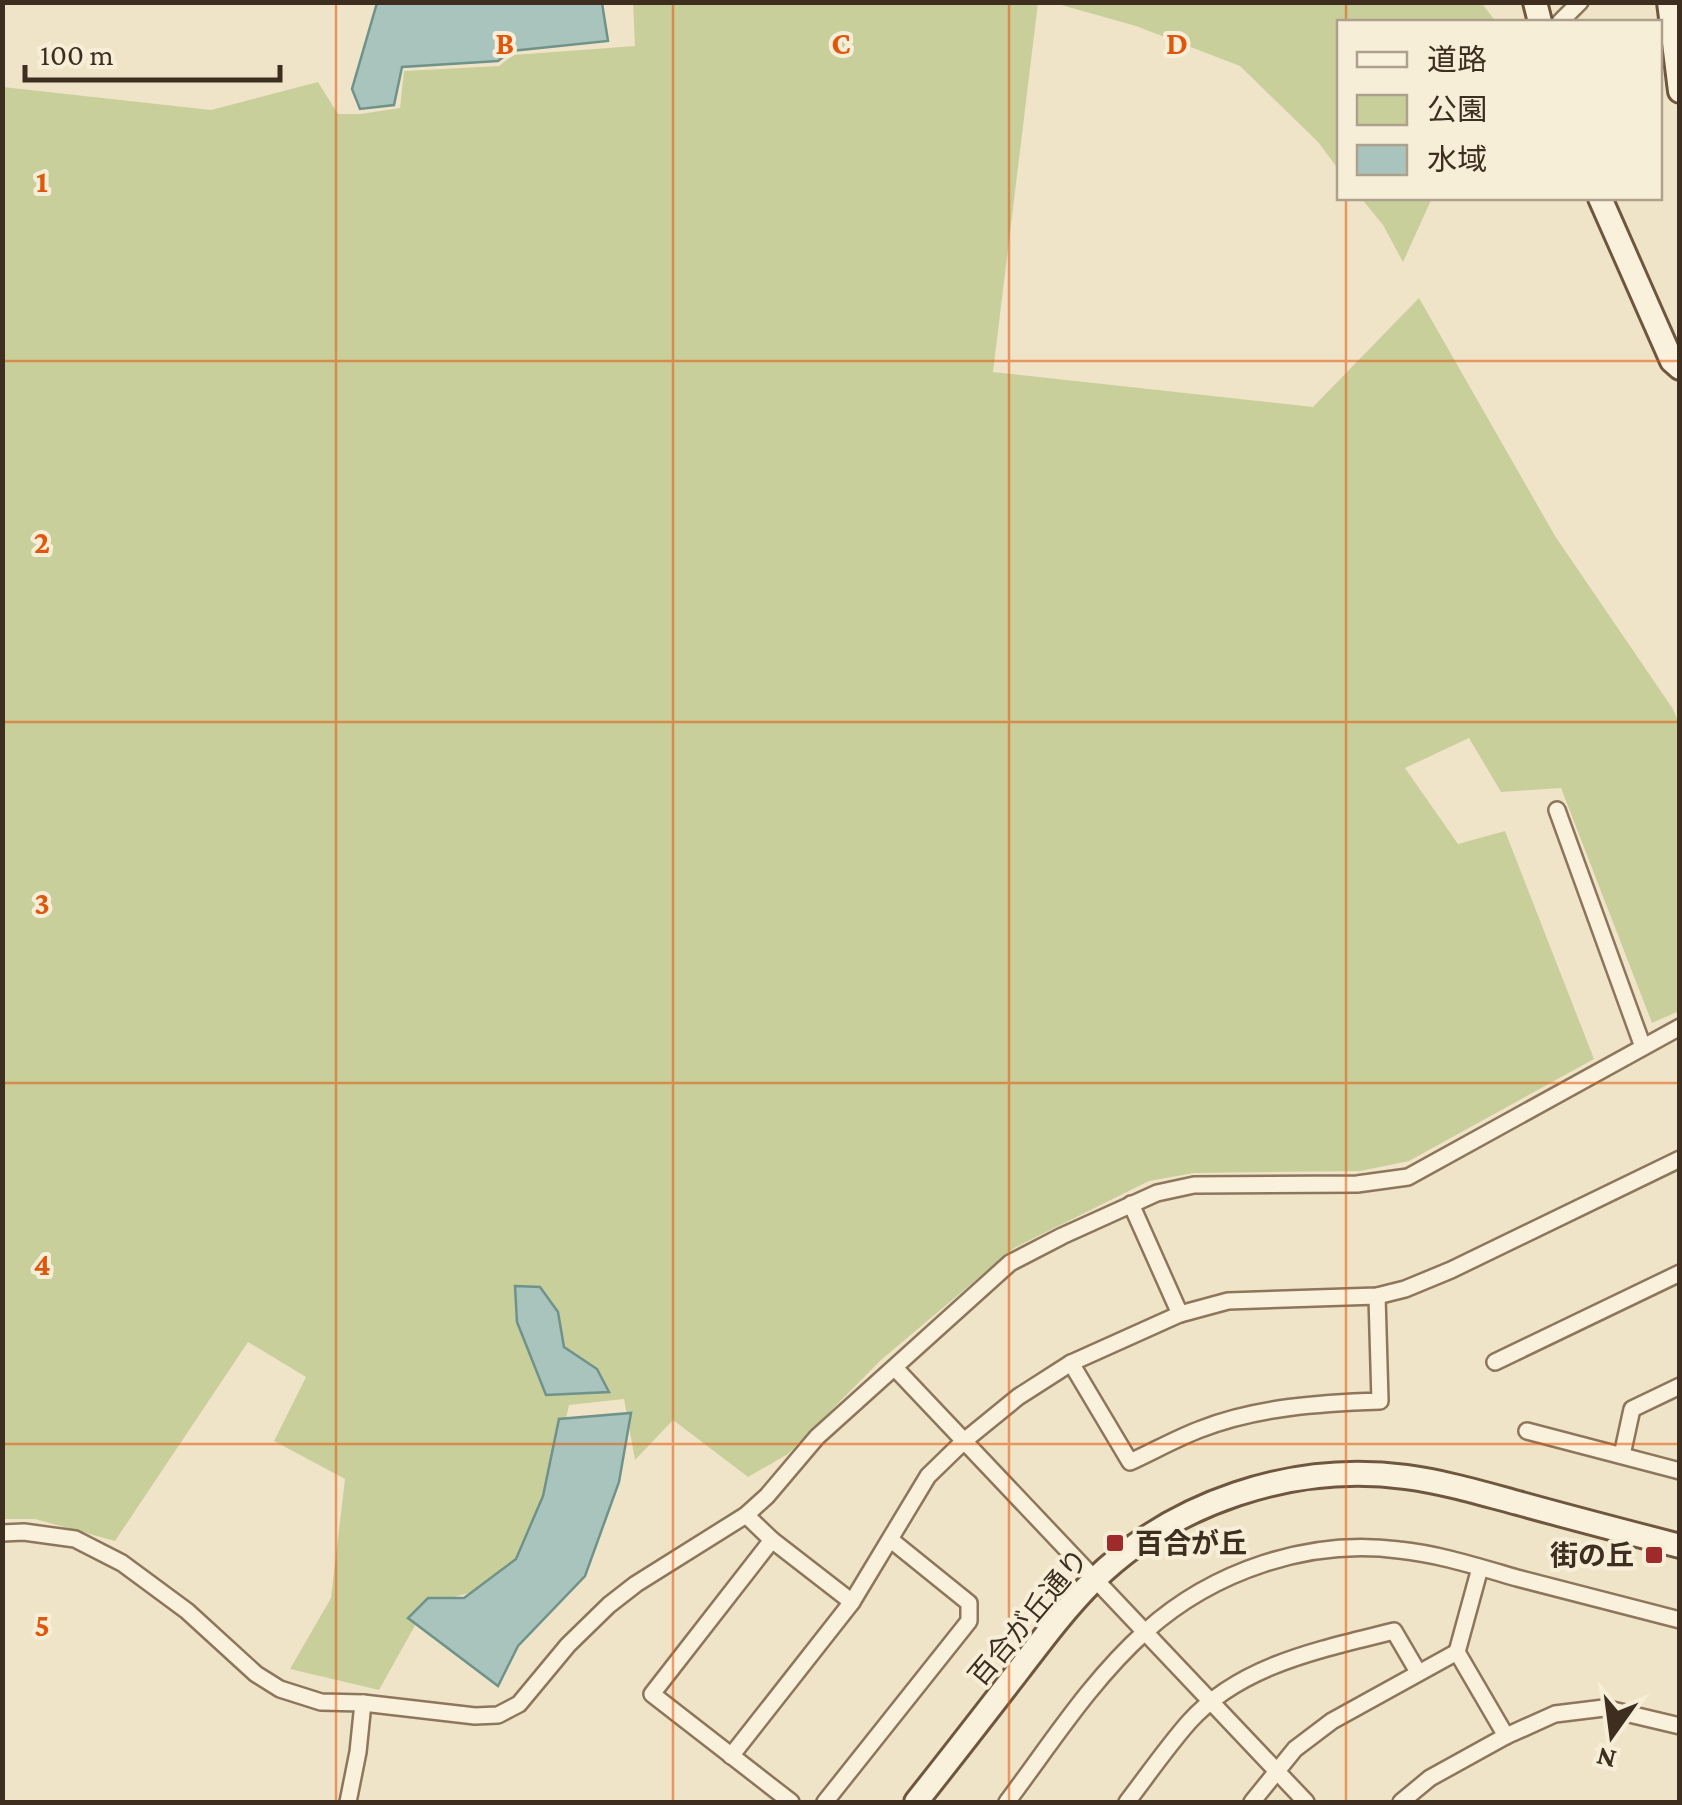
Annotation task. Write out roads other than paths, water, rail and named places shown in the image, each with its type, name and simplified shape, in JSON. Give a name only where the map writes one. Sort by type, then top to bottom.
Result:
[{"type":"street","points":[[1562,20],[1580,2]]},
{"type":"street","points":[[1673,16],[1680,91]]},
{"type":"street","points":[[1601,200],[1672,361],[1680,368]]},
{"type":"street","points":[[1557,810],[1643,1047]]},
{"type":"street","points":[[2,1534],[24,1532],[75,1539],[122,1563],[187,1611],[256,1674],[280,1689],[321,1702],[498,1715],[519,1704],[568,1645],[609,1605],[746,1515],[818,1437],[1010,1263],[1131,1204],[1194,1186],[1357,1184],[1408,1177],[1680,1028]]},
{"type":"street","points":[[731,1756],[852,1602],[928,1476],[1018,1397],[1072,1363],[1180,1314],[1228,1301],[1377,1296],[1405,1289],[1680,1160]]},
{"type":"street","points":[[1131,1204],[1180,1314]]},
{"type":"street","points":[[1494,1362],[1680,1273]]},
{"type":"street","points":[[1072,1363],[1130,1462],[1204,1428],[1273,1410],[1380,1400],[1377,1296]]},
{"type":"street","points":[[896,1368],[1306,1802]]},
{"type":"street","points":[[1622,1456],[1632,1409],[1680,1386]]},
{"type":"street","points":[[1527,1431],[1680,1472]]},
{"type":"street","name":"百合が丘通り","points":[[916,1802],[1095,1578],[1154,1533],[1211,1502],[1302,1477],[1405,1477],[1450,1485],[1680,1546]]},
{"type":"street","points":[[746,1515],[852,1602]]},
{"type":"street","points":[[772,1540],[652,1694],[791,1802]]},
{"type":"street","points":[[825,1802],[969,1621],[969,1603],[891,1540]]},
{"type":"street","points":[[1007,1802],[1098,1682],[1145,1632],[1189,1598],[1259,1565],[1296,1555],[1362,1547],[1398,1549],[1680,1620]]},
{"type":"street","points":[[1480,1568],[1457,1652],[1506,1736]]},
{"type":"street","points":[[1126,1802],[1191,1720],[1212,1702],[1232,1686],[1298,1656],[1394,1631],[1418,1672]]},
{"type":"street","points":[[1252,1802],[1276,1770],[1332,1721],[1457,1652]]},
{"type":"street","points":[[348,1802],[363,1703]]},
{"type":"street","points":[[1401,1802],[1430,1778],[1545,1717],[1582,1710],[1615,1710],[1680,1726]]},
{"type":"water","points":[[377,3],[602,3],[608,41],[511,51],[498,61],[402,67],[394,105],[360,109],[352,89]]},
{"type":"water","points":[[515,1286],[540,1287],[558,1312],[564,1347],[597,1369],[609,1392],[546,1395],[517,1322]]},
{"type":"water","points":[[631,1413],[619,1482],[585,1576],[518,1646],[498,1686],[408,1618],[428,1598],[464,1598],[516,1559],[543,1496],[559,1419]]},
{"type":"place","name":"百合が丘","points":[[1115,1543]]},
{"type":"place","name":"街の丘","points":[[1654,1555]]}]
